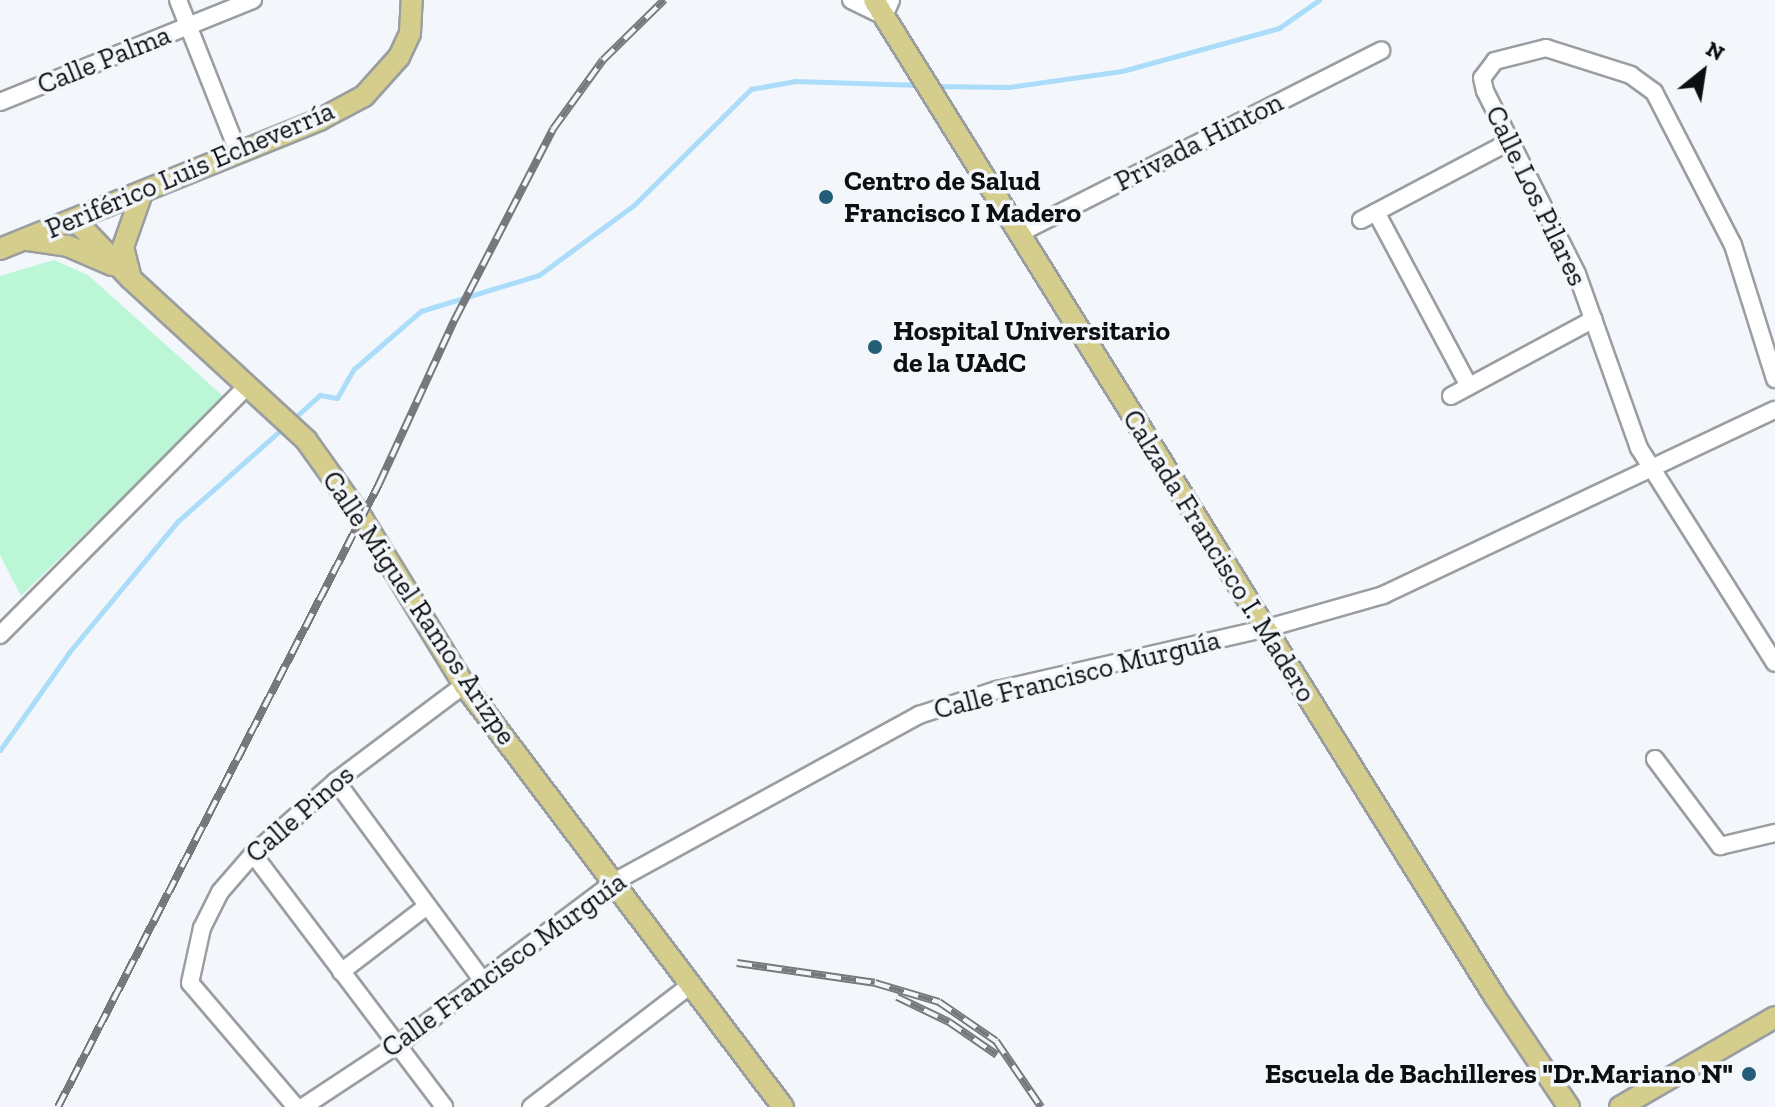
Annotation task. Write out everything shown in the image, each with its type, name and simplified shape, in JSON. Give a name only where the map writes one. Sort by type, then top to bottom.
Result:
[{"type":"main road","name":"Periférico Luis Echeverría","points":[[0,249],[239,154],[364,96],[399,57],[410,33],[412,0]]},
{"type":"main road","name":"Calzada Francisco I. Madero","points":[[883,5],[911,58],[1018,234],[1264,629],[1569,1107]]},
{"type":"main road","points":[[126,274],[123,247],[142,193]]},
{"type":"main road","name":"Calle Miguel Ramos Arizpe","points":[[75,220],[126,274],[306,440],[363,520],[464,685],[783,1107]]},
{"type":"main road","points":[[24,239],[68,246],[126,274]]},
{"type":"main road","points":[[1620,1107],[1775,1017]]},
{"type":"street","points":[[178,0],[239,154]]},
{"type":"street","name":"Calle Palma","points":[[0,102],[253,0]]},
{"type":"street","points":[[851,0],[883,5]]},
{"type":"street","name":"Calle Los Pilares","points":[[1775,379],[1733,245],[1664,106],[1644,82],[1546,48],[1495,61],[1482,78],[1507,143],[1561,240],[1651,472],[1775,663]]},
{"type":"street","name":"Privada Hinton","points":[[1018,234],[1381,51]]},
{"type":"street","points":[[1469,386],[1368,216],[1507,143]]},
{"type":"street","points":[[1451,396],[1594,319]]},
{"type":"street","points":[[0,635],[246,387]]},
{"type":"street","name":"Calle Francisco Murguía","points":[[303,1107],[397,1045],[614,882],[919,715],[997,690],[1264,629],[1422,581],[1775,410]]},
{"type":"street","name":"Calle Pinos","points":[[296,1107],[190,983],[194,948],[212,907],[233,872],[336,781],[464,685]]},
{"type":"street","points":[[1655,759],[1720,846],[1775,833]]},
{"type":"street","points":[[336,781],[482,980]]},
{"type":"street","points":[[253,854],[444,1107]]},
{"type":"street","points":[[341,972],[427,906]]},
{"type":"street","points":[[531,1107],[692,984]]},
{"type":"green space","points":[[54,260],[88,275],[224,397],[21,596],[0,555],[0,276]]},
{"type":"waterway","points":[[933,86],[1009,87],[1122,71],[1279,28],[1319,0]]},
{"type":"waterway","points":[[291,421],[320,395],[337,398],[354,369],[421,311],[539,275],[634,205],[751,89],[795,81],[919,85]]},
{"type":"waterway","points":[[0,750],[70,651],[178,521],[283,428]]},
{"type":"railway","points":[[58,1107],[379,484],[455,319],[553,129],[603,60],[664,0]]},
{"type":"railway","points":[[737,963],[875,983],[939,1002],[996,1041],[1041,1107]]},
{"type":"railway","points":[[897,997],[949,1022],[997,1055]]},
{"type":"place","name":"Centro de Salud Francisco I Madero","points":[[826,197]]},
{"type":"place","name":"Hospital Universitario de la UAdC","points":[[875,347]]},
{"type":"place","name":"Escuela de Bachilleres \"Dr.Mariano N\"","points":[[1749,1074]]}]
